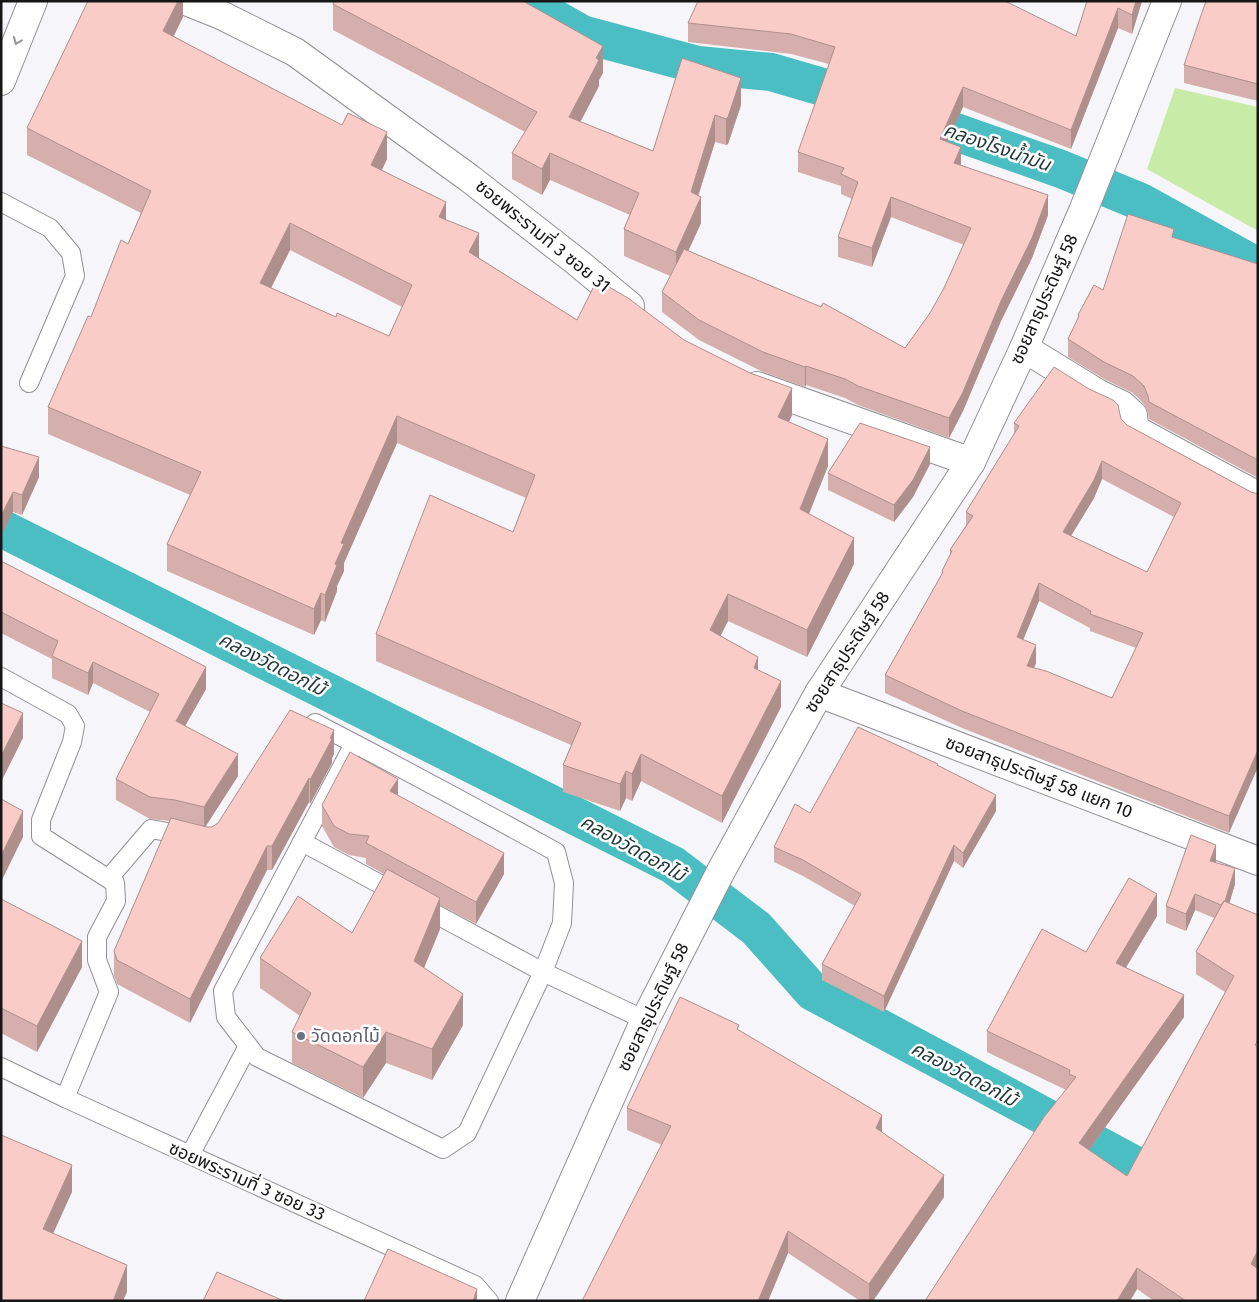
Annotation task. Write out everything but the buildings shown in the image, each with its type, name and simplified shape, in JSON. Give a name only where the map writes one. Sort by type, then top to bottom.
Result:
[{"type":"street","points":[[1,81],[33,1]]},
{"type":"street","name":"ซอยพระรามที่ 3 ซอย 31","points":[[186,1],[221,15],[295,52],[469,178],[577,262],[648,321]]},
{"type":"street","name":"ซอยสาธุประดิษฐ์ 58","points":[[520,1301],[645,1020],[720,871],[819,693],[971,462],[1024,348],[1083,211],[1167,1]]},
{"type":"street","points":[[1024,348],[1097,393],[1122,405],[1133,416],[1134,429],[1210,472],[1258,496]]},
{"type":"street","points":[[732,374],[756,386],[971,462]]},
{"type":"street","name":"ซอยสาธุประดิษฐ์ 58 แยก 10","points":[[819,693],[1258,861]]},
{"type":"lane","points":[[1,202],[50,228],[71,252],[76,276],[29,383]]},
{"type":"lane","points":[[1,677],[68,714],[75,726],[72,742],[41,820],[41,836],[115,883],[116,900],[97,937],[97,960],[109,992],[65,1098]]},
{"type":"lane","points":[[302,721],[310,721],[354,744],[556,852],[564,883],[562,923],[543,972],[467,1133],[443,1149],[257,1057],[226,1017],[223,991],[354,744]]},
{"type":"lane","points":[[109,878],[151,829],[201,839]]},
{"type":"lane","points":[[302,842],[543,972],[645,1020]]},
{"type":"lane","points":[[190,1155],[248,1046]]},
{"type":"lane","name":"ซอยพระรามที่ 3 ซอย 33","points":[[1,1067],[476,1285],[489,1301]]},
{"type":"green space","points":[[1175,88],[1258,107],[1258,231],[1147,169]]},
{"type":"waterway","name":"คลองโรงน้ำมัน","points":[[524,1],[582,34],[698,65],[771,72],[850,95],[1061,169],[1141,202],[1258,267]]},
{"type":"waterway","name":"คลองวัดดอกไม้","points":[[1,528],[673,865],[756,928],[813,992],[1258,1231]]},
{"type":"place","name":"วัดดอกไม้","points":[[301,1036]]}]
